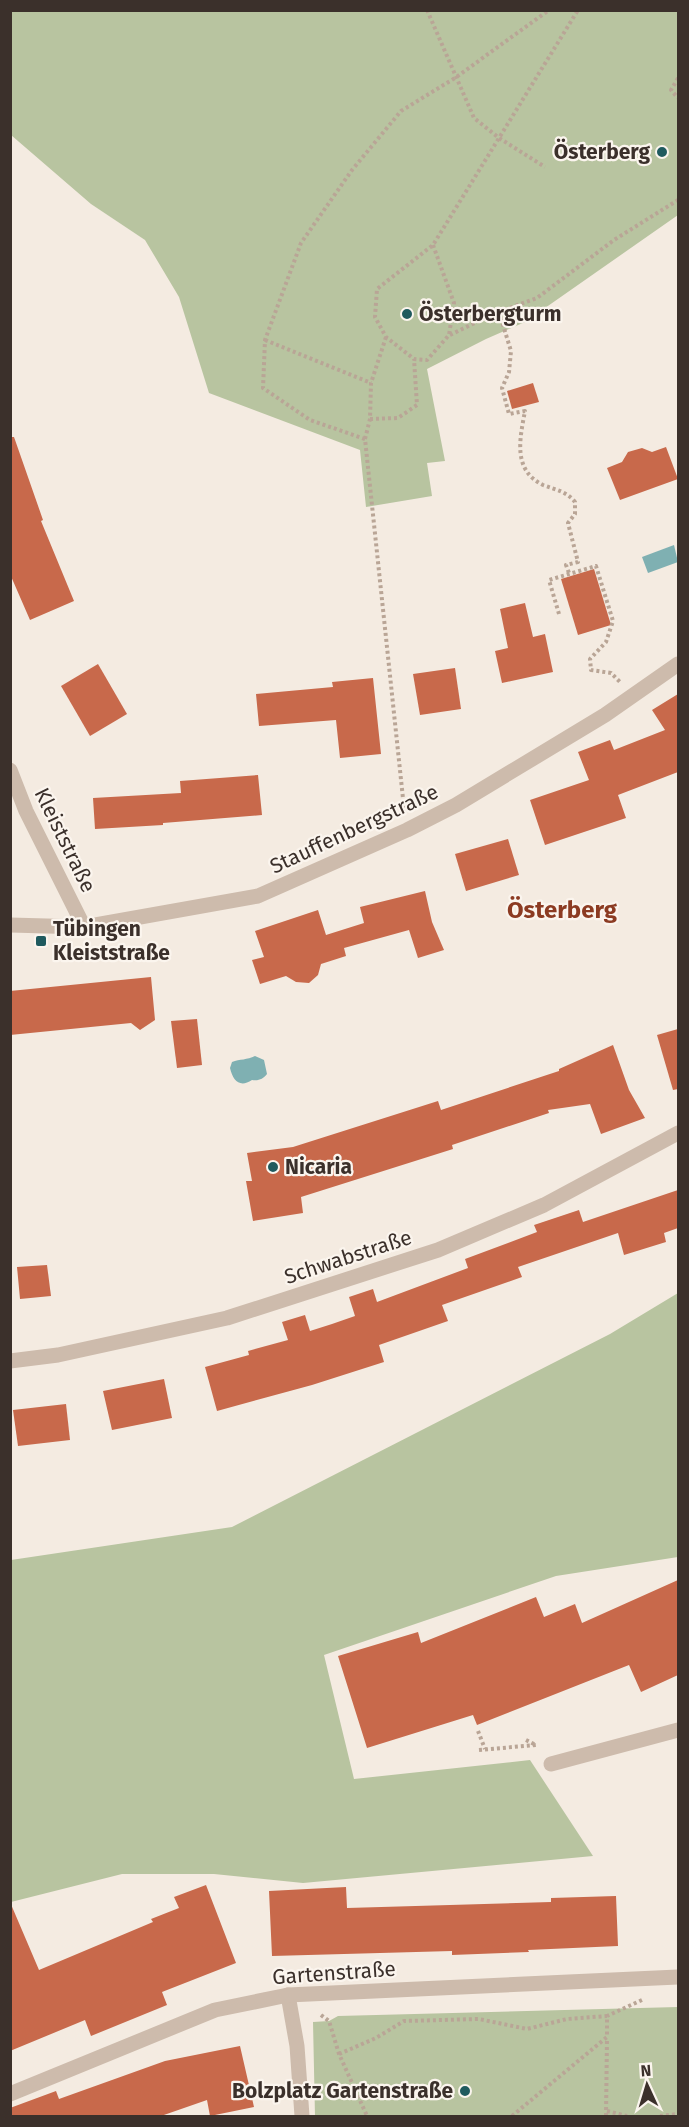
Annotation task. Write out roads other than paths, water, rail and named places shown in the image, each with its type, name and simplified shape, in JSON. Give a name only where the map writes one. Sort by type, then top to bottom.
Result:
[{"type":"street","name":"Stauffenbergstraße","points":[[10,925],[84,927],[258,896],[407,830],[456,805],[604,715],[678,664]]},
{"type":"street","name":"Kleiststraße","points":[[10,770],[26,811],[84,927]]},
{"type":"street","name":"Schwabstraße","points":[[10,1361],[58,1355],[227,1318],[438,1250],[544,1205],[678,1133]]},
{"type":"street","points":[[551,1764],[678,1730]]},
{"type":"street","name":"Gartenstraße","points":[[10,2094],[215,2010],[291,1994],[678,1977]]},
{"type":"street","points":[[291,1994],[302,2116]]},
{"type":"water","points":[[674,545],[678,562],[648,573],[642,557]]},
{"type":"water","points":[[255,1056],[264,1060],[267,1074],[259,1080],[238,1082],[230,1068],[232,1062]]},
{"type":"place","name":"Österberg","points":[[662,152]]},
{"type":"place","name":"Österbergturm","points":[[407,314]]},
{"type":"place","name":"Tübingen Kleiststraße","points":[[41,941]]},
{"type":"place","name":"Nicaria","points":[[273,1167]]},
{"type":"place","name":"Bolzplatz Gartenstraße","points":[[465,2091]]},
{"type":"district","name":"Österberg","points":[[562,910]]}]
